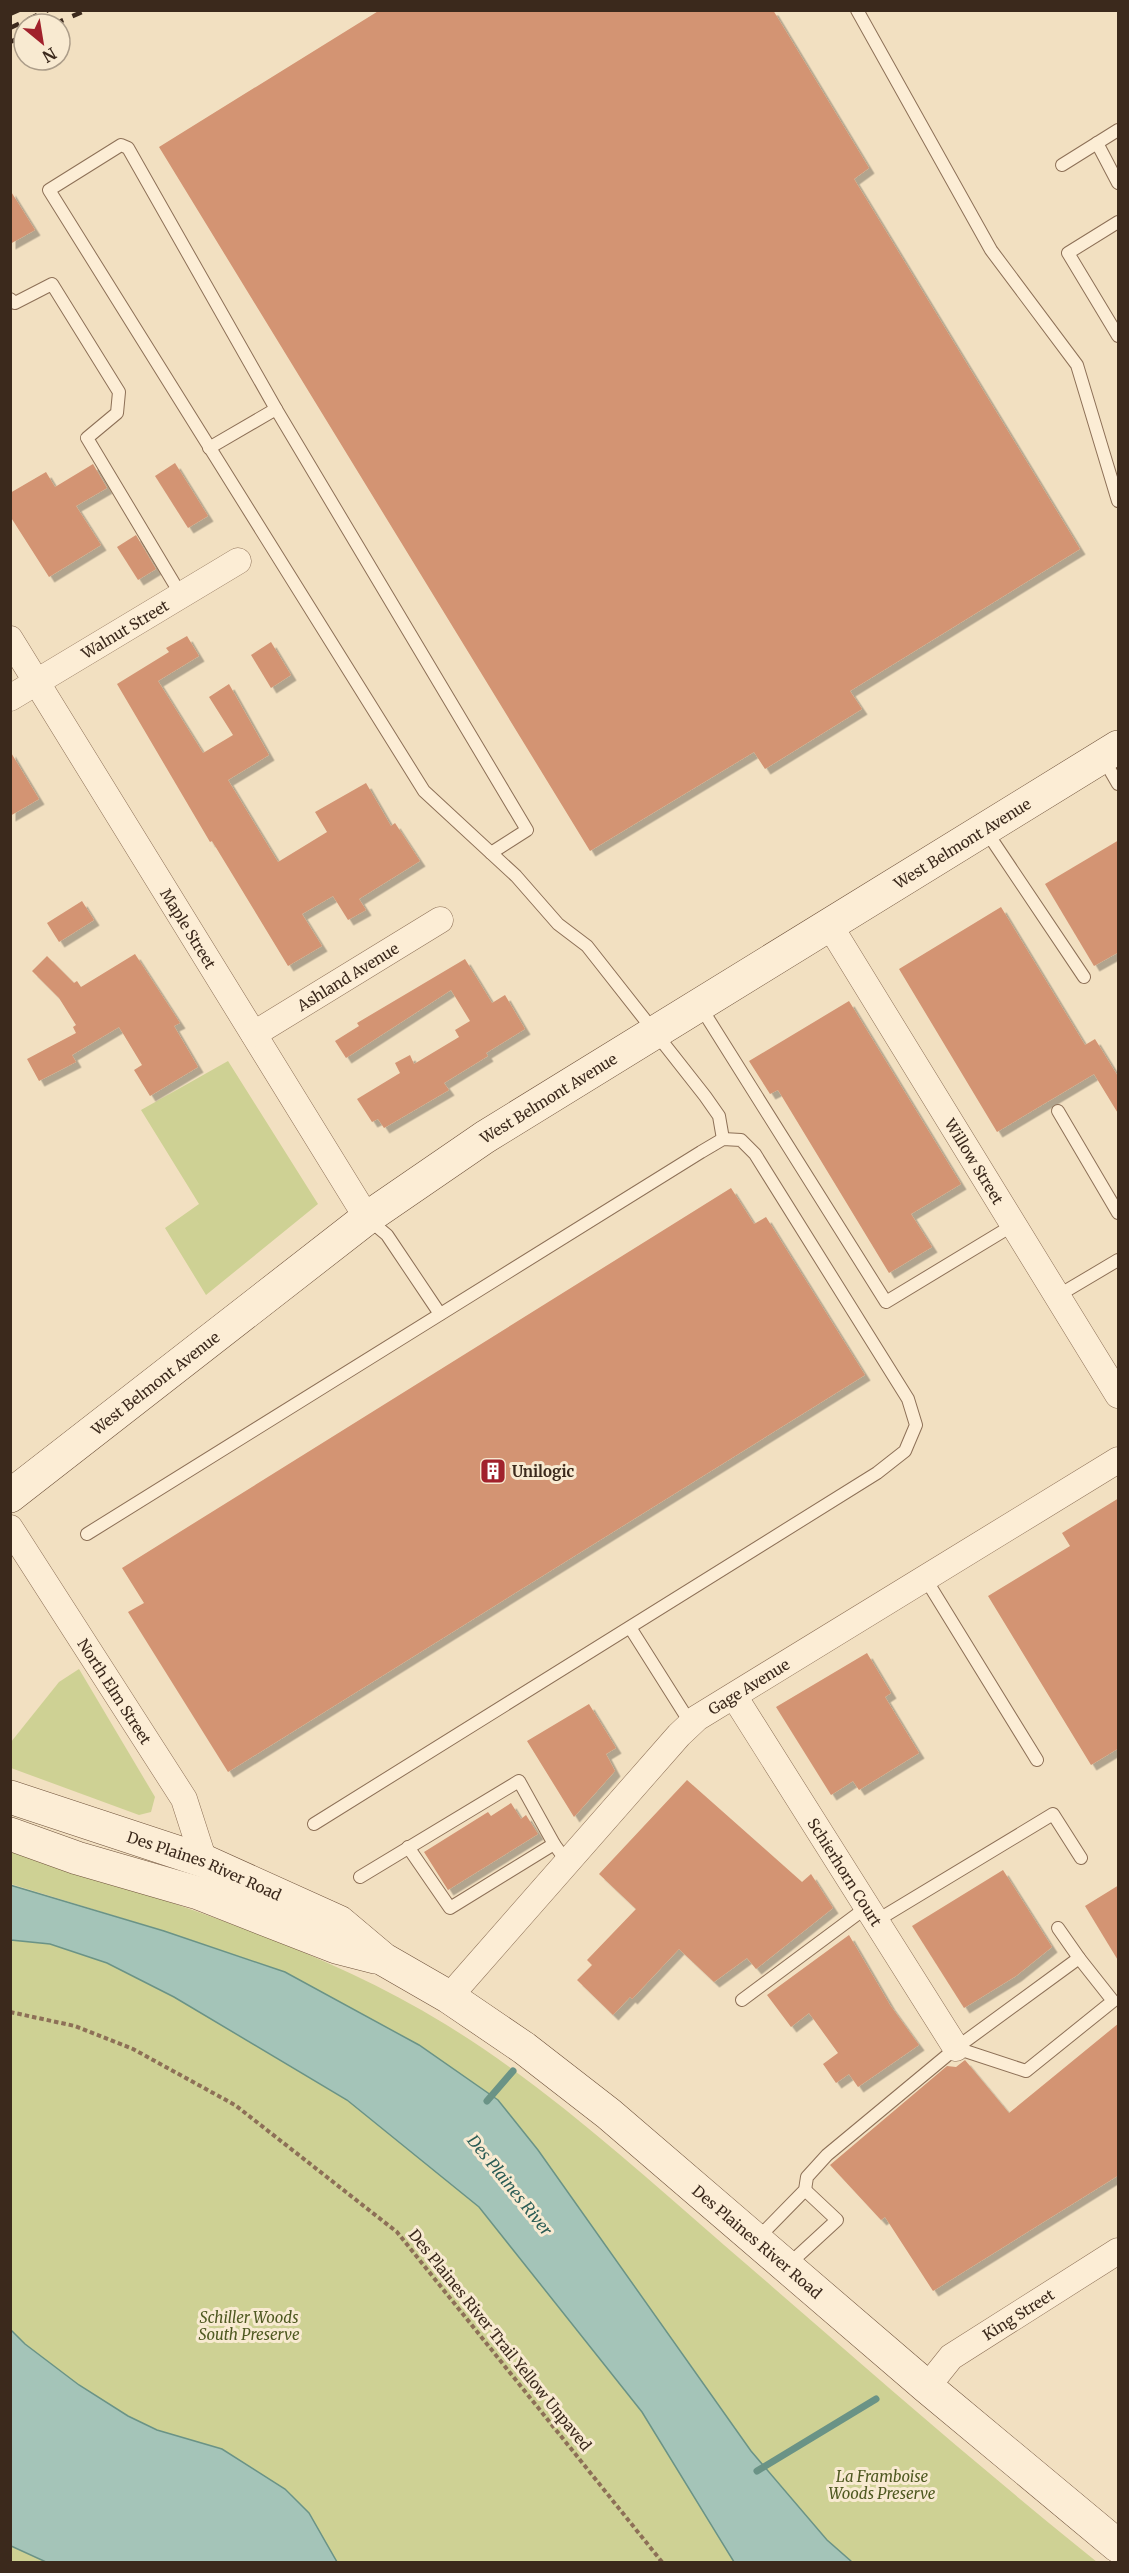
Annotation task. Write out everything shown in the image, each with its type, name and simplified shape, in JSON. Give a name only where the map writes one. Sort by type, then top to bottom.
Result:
[{"type":"main road","name":"West Belmont Avenue","points":[[10,1496],[367,1218],[485,1137],[985,830],[1113,763]]},
{"type":"main road","name":"Des Plaines River Road","points":[[10,1797],[204,1861],[339,1922],[383,1959],[449,1997],[524,2048],[609,2114],[927,2387],[1119,2546]]},
{"type":"main road","name":"Des Plaines River Road","points":[[10,1834],[77,1858],[198,1893],[336,1947],[383,1959]]},
{"type":"street","name":"Walnut Street","points":[[10,698],[238,561]]},
{"type":"street","name":"Maple Street","points":[[10,639],[367,1218]]},
{"type":"street","name":"Ashland Avenue","points":[[254,1034],[440,920]]},
{"type":"street","name":"Willow Street","points":[[830,926],[1119,1395]]},
{"type":"street","name":"Gage Avenue","points":[[449,1997],[560,1853],[690,1724],[1119,1460]]},
{"type":"street","name":"North Elm Street","points":[[10,1528],[184,1798],[204,1861]]},
{"type":"street","name":"Schierhorn Court","points":[[734,1696],[956,2048]]},
{"type":"street","name":"King Street","points":[[927,2387],[951,2357],[1119,2251]]},
{"type":"lane","points":[[857,10],[991,250],[1077,365],[1119,501]]},
{"type":"lane","points":[[1062,165],[1119,130]]},
{"type":"lane","points":[[1097,143],[1119,183]]},
{"type":"lane","points":[[491,853],[527,830],[276,409],[128,148],[121,145],[49,190],[424,791],[491,853],[516,876],[558,924],[587,946],[710,1103],[718,1116],[723,1139]]},
{"type":"lane","points":[[1118,224],[1068,253],[1119,336]]},
{"type":"lane","points":[[10,299],[15,303],[52,284],[119,392],[117,413],[87,438],[181,595]]},
{"type":"lane","points":[[209,448],[276,409]]},
{"type":"lane","points":[[985,830],[1084,977]]},
{"type":"lane","points":[[699,1005],[886,1302],[1015,1224]]},
{"type":"lane","points":[[1058,1111],[1119,1213]]},
{"type":"lane","points":[[87,1534],[723,1139],[741,1140],[767,1171],[908,1399],[916,1425],[905,1451],[877,1473],[630,1629],[314,1824]]},
{"type":"lane","points":[[367,1218],[387,1235],[440,1314]]},
{"type":"lane","points":[[1059,1295],[1119,1260]]},
{"type":"lane","points":[[925,1578],[1037,1760]]},
{"type":"lane","points":[[630,1629],[690,1724]]},
{"type":"lane","points":[[360,1877],[408,1848],[519,1781],[560,1853],[450,1908],[408,1848]]},
{"type":"lane","points":[[742,2000],[872,1914],[1053,1814],[1081,1858]]},
{"type":"lane","points":[[956,2048],[1026,2071],[1113,2001],[1058,1928]]},
{"type":"lane","points":[[756,2240],[805,2190],[807,2177],[827,2155],[956,2048],[1079,1958]]},
{"type":"lane","points":[[786,2267],[837,2220],[805,2190]]},
{"type":"path","name":"Des Plaines River Trail Yellow Unpaved","points":[[10,2012],[75,2026],[133,2049],[235,2105],[397,2232],[662,2562]]},
{"type":"green space","points":[[228,1061],[318,1204],[206,1295],[165,1228],[199,1204],[141,1110]]},
{"type":"green space","points":[[79,1669],[155,1797],[151,1812],[139,1815],[11,1768],[11,1742],[59,1682]]},
{"type":"green space","name":"La Framboise Woods Preserve","points":[[10,1848],[177,1904],[288,1946],[394,1995],[482,2048],[589,2129],[956,2445],[1097,2562],[852,2562],[827,2540],[751,2451],[538,2150],[498,2100],[285,1972],[164,1931],[11,1884]]},
{"type":"green space","name":"Schiller Woods South Preserve","points":[[10,1940],[50,1944],[107,1963],[174,1997],[347,2100],[479,2207],[642,2412],[734,2562],[11,2562]]},
{"type":"water","name":"Des Plaines River","points":[[10,1885],[164,1931],[285,1972],[419,2045],[498,2100],[538,2150],[751,2451],[827,2540],[852,2562],[734,2562],[642,2412],[479,2207],[347,2100],[174,1997],[107,1963],[50,1944],[11,1940]]},
{"type":"water","points":[[10,2329],[25,2344],[79,2385],[128,2416],[157,2430],[222,2449],[285,2489],[309,2513],[337,2562],[46,2562],[11,2546]]},
{"type":"building","points":[[380,10],[773,10],[869,168],[854,179],[1080,549],[850,691],[862,709],[765,769],[754,752],[590,851],[159,147]]},
{"type":"building","points":[[10,190],[35,230],[10,244]]},
{"type":"building","points":[[175,463],[208,516],[188,528],[155,476]]},
{"type":"building","points":[[93,464],[107,488],[76,506],[101,545],[49,577],[10,516],[10,493],[46,472],[55,487]]},
{"type":"building","points":[[136,535],[156,569],[138,580],[117,547]]},
{"type":"building","points":[[187,636],[199,656],[158,681],[203,753],[233,735],[209,697],[229,684],[269,755],[228,780],[278,862],[327,832],[315,812],[366,783],[391,826],[395,823],[420,861],[359,899],[366,910],[348,920],[333,896],[302,914],[322,946],[288,966],[212,841],[210,842],[117,684],[169,652],[166,648]]},
{"type":"building","points":[[271,642],[291,675],[271,688],[251,655]]},
{"type":"building","points":[[10,751],[39,799],[10,816]]},
{"type":"building","points":[[1119,840],[1119,952],[1094,966],[1045,884]]},
{"type":"building","points":[[82,901],[94,920],[59,942],[47,923]]},
{"type":"building","points":[[1001,907],[1085,1045],[1095,1039],[1119,1078],[1119,1115],[1094,1074],[997,1132],[899,969]]},
{"type":"building","points":[[135,954],[180,1023],[174,1026],[198,1067],[150,1096],[134,1070],[142,1065],[119,1027],[72,1055],[76,1062],[39,1081],[27,1059],[76,1033],[73,1027],[76,1025],[59,998],[32,971],[47,956],[81,987]]},
{"type":"building","points":[[465,959],[492,1003],[505,995],[525,1029],[486,1053],[488,1056],[444,1083],[449,1090],[384,1128],[378,1119],[372,1122],[357,1099],[400,1073],[395,1063],[410,1055],[414,1064],[459,1037],[455,1030],[470,1021],[451,990],[346,1058],[335,1041],[359,1026],[357,1023]]},
{"type":"building","points":[[849,1001],[961,1184],[911,1214],[932,1247],[889,1273],[778,1090],[770,1094],[749,1061]]},
{"type":"building","name":"Unilogic","points":[[731,1188],[754,1224],[766,1217],[865,1375],[228,1772],[128,1612],[144,1603],[122,1568]]},
{"type":"building","points":[[1119,1498],[1119,1748],[1091,1765],[988,1596],[1070,1546],[1062,1533]]},
{"type":"building","points":[[867,1653],[891,1693],[885,1697],[919,1753],[859,1790],[853,1781],[831,1795],[776,1707]]},
{"type":"building","points":[[589,1704],[616,1748],[606,1754],[615,1771],[574,1817],[527,1741]]},
{"type":"building","points":[[687,1780],[802,1882],[811,1874],[833,1908],[756,1969],[747,1958],[714,1982],[679,1949],[632,1999],[630,1997],[613,2015],[577,1980],[592,1965],[587,1960],[636,1909],[599,1874]]},
{"type":"building","points":[[511,1803],[521,1819],[526,1815],[538,1834],[448,1890],[424,1852],[488,1812],[491,1816]]},
{"type":"building","points":[[1003,1870],[1052,1947],[1016,1976],[964,2008],[912,1926]]},
{"type":"building","points":[[1119,1885],[1119,1962],[1085,1906]]},
{"type":"building","points":[[849,1935],[890,2005],[919,2045],[858,2087],[849,2074],[836,2083],[823,2064],[838,2053],[809,2013],[791,2027],[767,1995]]},
{"type":"building","points":[[1119,2023],[1119,2175],[933,2291],[885,2217],[881,2220],[830,2165],[947,2066],[956,2067],[965,2060],[1009,2113]]},
{"type":"waterway","points":[[487,2101],[513,2071]]},
{"type":"waterway","points":[[757,2471],[876,2399]]},
{"type":"railway","points":[[10,14],[19,10]]},
{"type":"railway","points":[[10,28],[48,10]]},
{"type":"railway","points":[[72,16],[87,10]]},
{"type":"place","name":"Unilogic","points":[[493,1471]]}]
